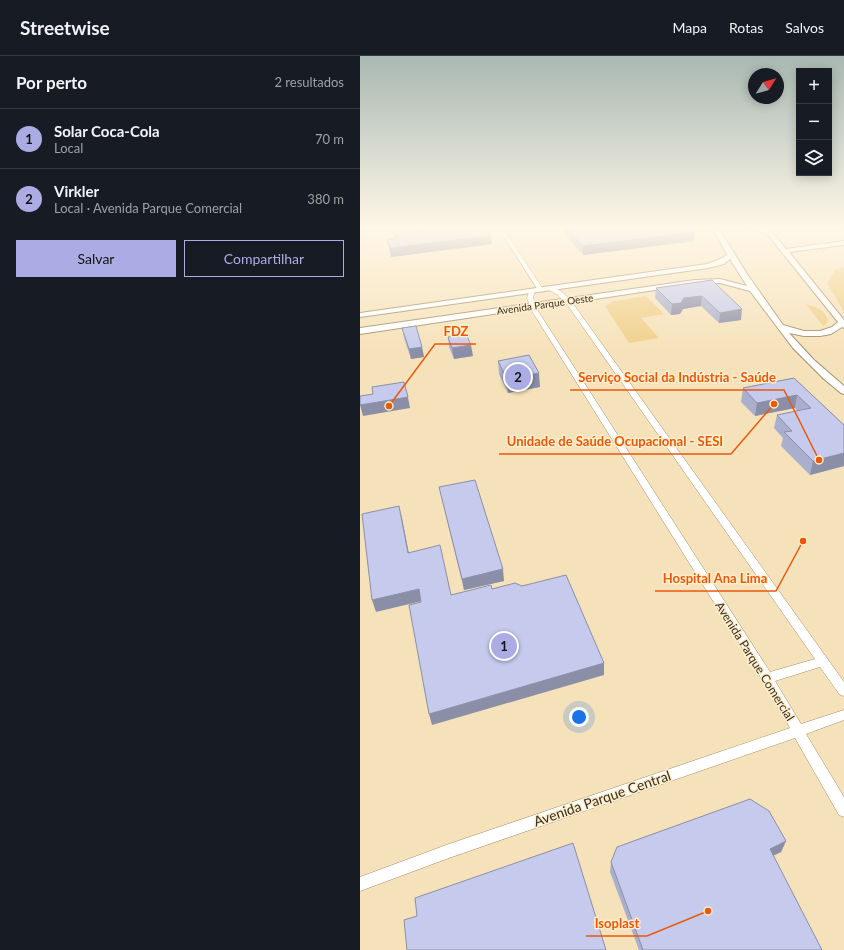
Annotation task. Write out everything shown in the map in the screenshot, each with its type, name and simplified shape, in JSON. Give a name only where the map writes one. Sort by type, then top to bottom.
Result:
[{"type":"street","points":[[524,269],[536,290]]},
{"type":"street","name":"Avenida Parque Oeste","points":[[360,315],[688,269]]},
{"type":"street","points":[[739,269],[779,326],[801,351],[844,391]]},
{"type":"street","points":[[779,326],[794,332],[815,334],[831,331],[843,324],[798,269]]},
{"type":"street","name":"Avenida Parque Oeste","points":[[360,331],[709,281],[728,282],[754,290]]},
{"type":"street","points":[[550,288],[560,293],[568,301],[844,691]]},
{"type":"street","name":"Avenida Parque Comercial","points":[[536,290],[530,296],[533,306],[767,678],[844,810]]},
{"type":"street","points":[[767,678],[823,661]]},
{"type":"street","name":"Avenida Parque Central","points":[[360,884],[449,851],[844,715]]},
{"type":"shaded area","points":[[360,269],[844,269],[844,950],[360,950]]},
{"type":"shaded area","points":[[844,269],[844,312],[827,283],[835,270]]},
{"type":"shaded area","points":[[646,296],[664,314],[641,318],[659,338],[629,343],[605,306],[614,301]]},
{"type":"shaded area","points":[[806,304],[814,306],[826,315],[828,322],[824,326],[822,325]]},
{"type":"building","points":[[712,280],[742,309],[720,313],[702,296],[684,298],[681,303],[672,304],[656,288]]},
{"type":"building","points":[[416,326],[422,347],[409,349],[402,328]]},
{"type":"building","points":[[466,334],[471,345],[452,348],[448,337]]},
{"type":"building","points":[[529,355],[539,373],[507,379],[498,361]]},
{"type":"building","points":[[794,378],[844,425],[844,453],[813,461],[784,432],[792,431],[777,415],[811,408],[797,395],[757,403],[743,388]]},
{"type":"building","points":[[404,382],[408,397],[360,405],[360,396],[373,394],[372,387]]},
{"type":"building","points":[[475,480],[503,569],[462,579],[439,487]]},
{"type":"building","points":[[399,506],[408,553],[440,545],[451,595],[491,585],[492,589],[515,583],[522,586],[566,575],[604,663],[429,714],[409,605],[421,602],[419,589],[372,600],[362,514]]},
{"type":"building","points":[[750,799],[769,811],[786,841],[770,849],[822,950],[643,950],[611,862],[617,847]]},
{"type":"building","points":[[573,843],[606,950],[407,950],[404,920],[417,916],[415,898]]},
{"type":"place","name":"Virkler","points":[[518,377]]},
{"type":"place","name":"Unidade de Saúde Ocupacional - SESI","points":[[774,404]]},
{"type":"place","name":"FDZ","points":[[389,406]]},
{"type":"place","name":"Serviço Social da Indústria - Saúde","points":[[819,460]]},
{"type":"place","name":"Hospital Ana Lima","points":[[803,541]]},
{"type":"place","name":"Solar Coca-Cola","points":[[504,646]]},
{"type":"place","name":"Isoplast","points":[[708,911]]}]
